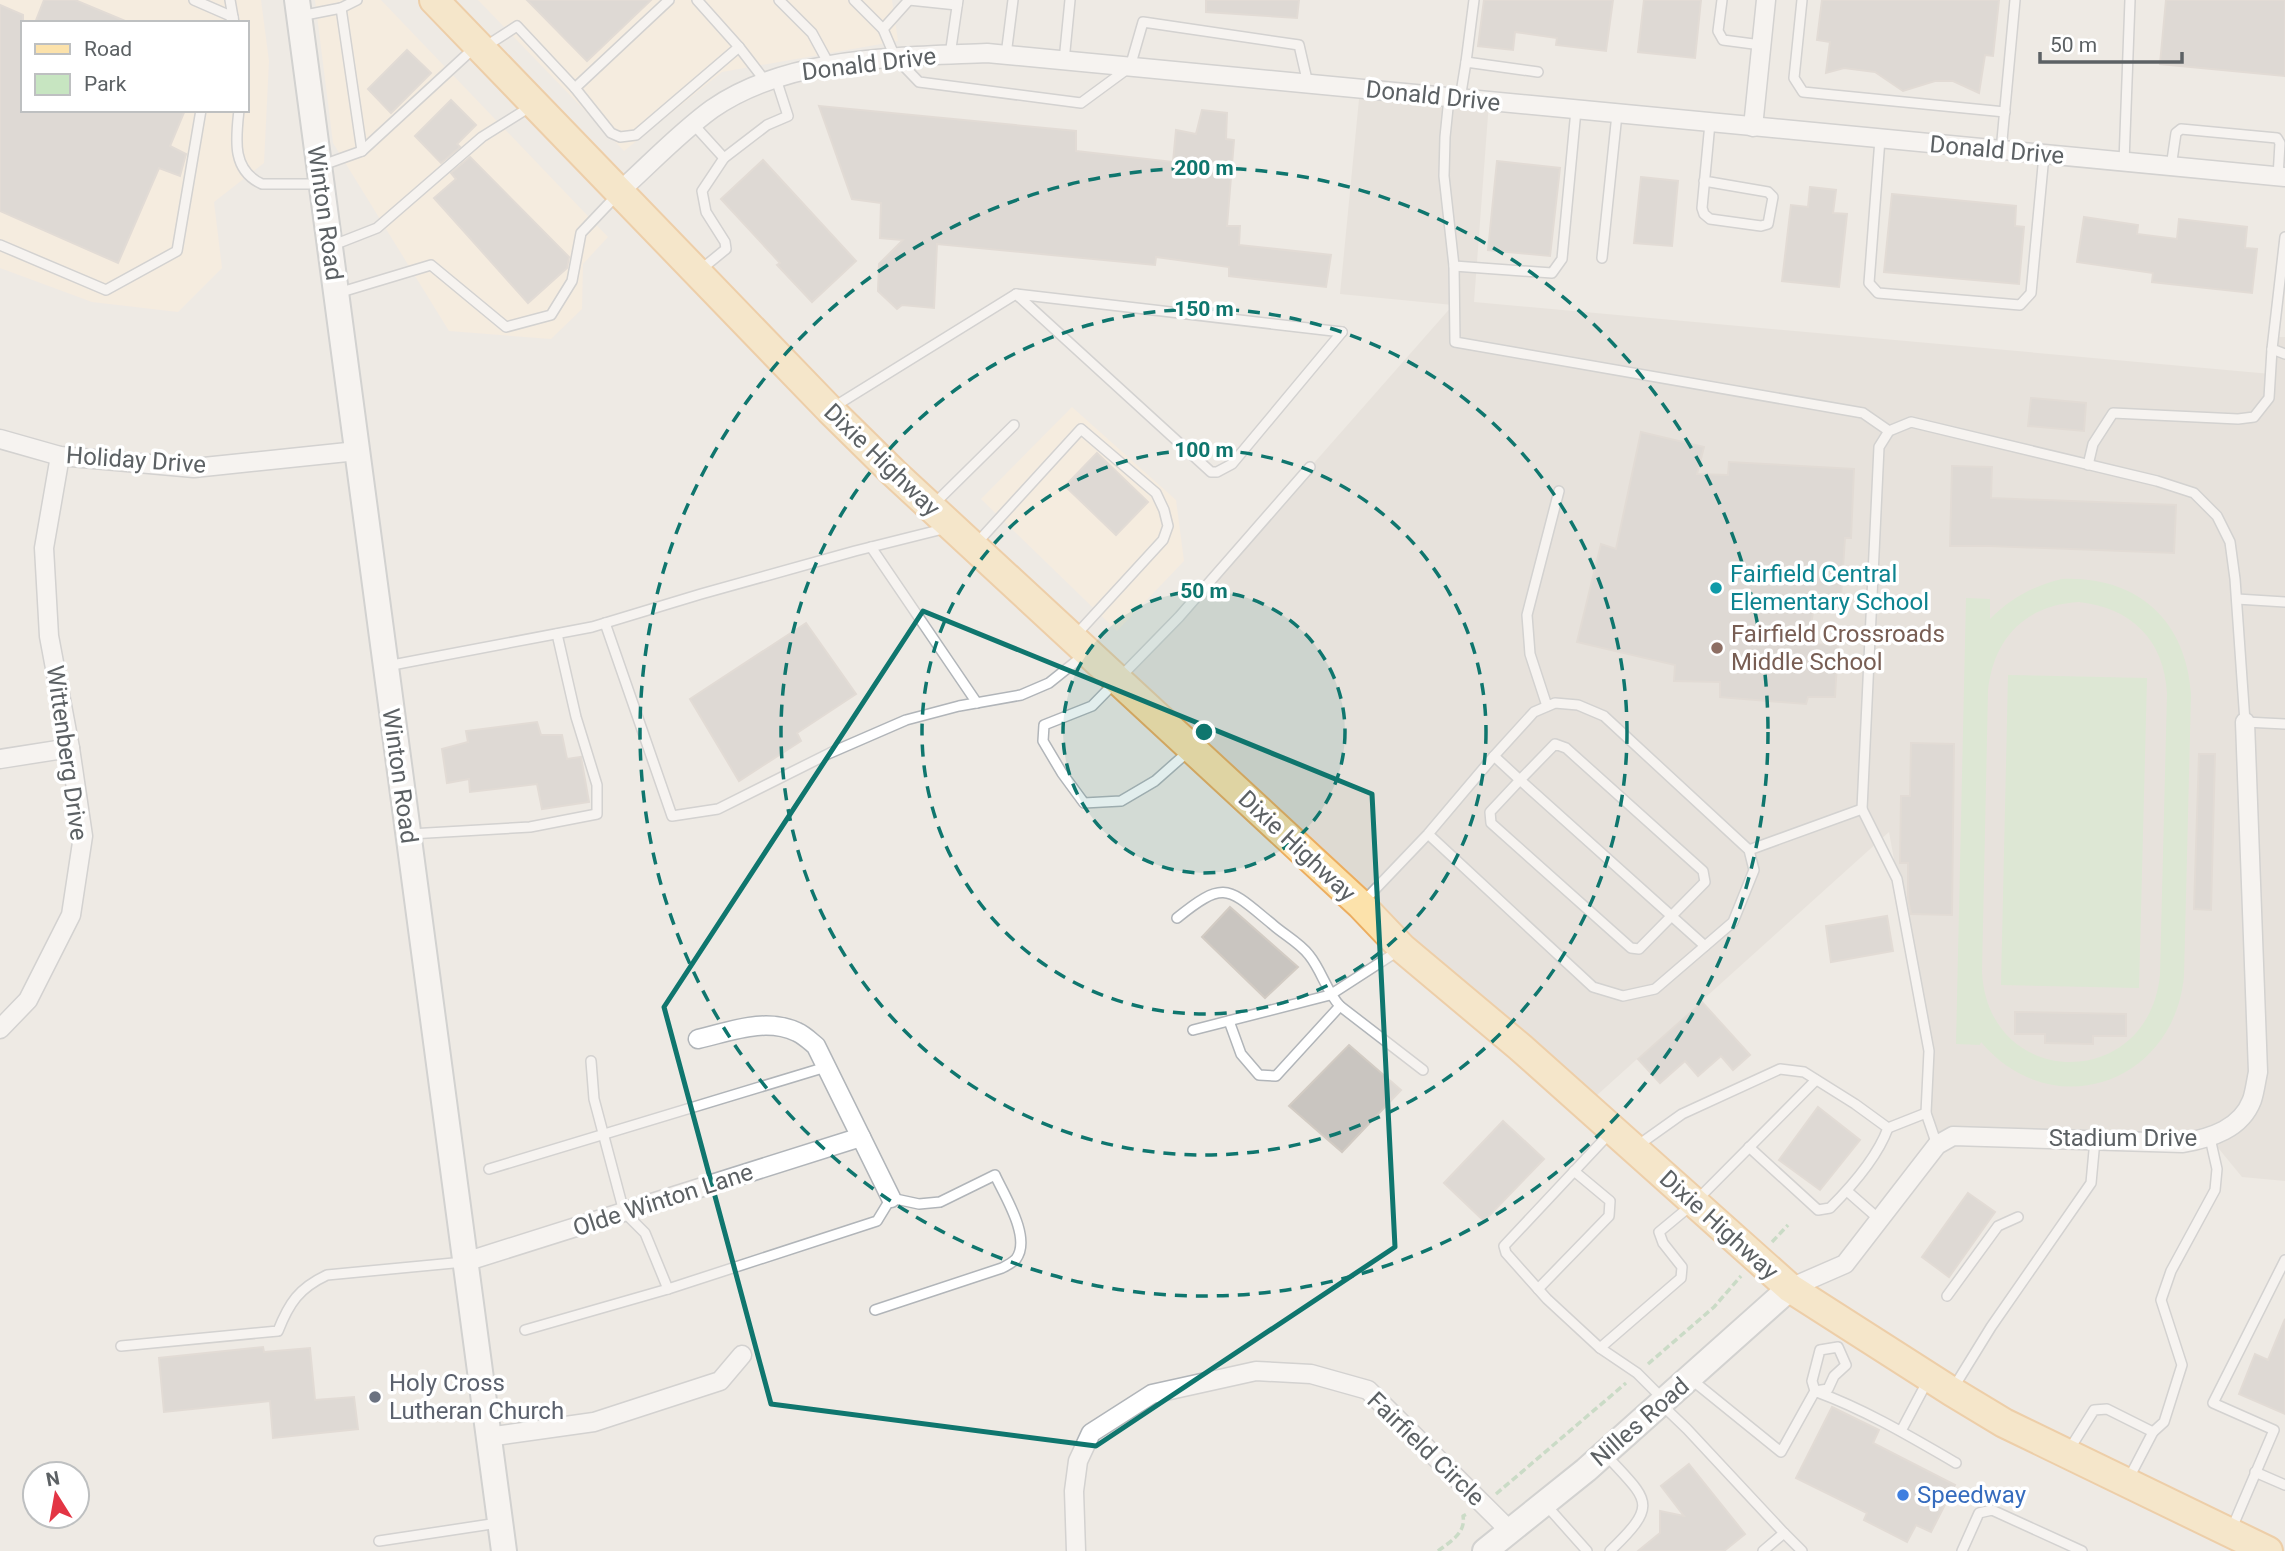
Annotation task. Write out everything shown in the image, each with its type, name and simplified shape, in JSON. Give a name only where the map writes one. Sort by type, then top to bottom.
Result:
[{"type":"main road","name":"Dixie Highway","points":[[434,0],[830,410],[952,527],[1361,905],[1402,948],[1520,1047],[1845,1337],[1940,1384],[2004,1423],[2251,1545]]},
{"type":"street","points":[[1753,127],[1766,0]]},
{"type":"street","name":"Winton Road","points":[[298,8],[504,1551]]},
{"type":"street","name":"Donald Drive","points":[[620,191],[712,109],[771,80],[798,71],[830,66],[895,57],[950,55],[1006,55],[2282,177]]},
{"type":"street","name":"Holiday Drive","points":[[0,439],[61,456],[194,468],[357,451]]},
{"type":"street","name":"Wittenberg Drive","points":[[0,1030],[28,1000],[71,915],[83,836],[50,636],[44,548],[61,456]]},
{"type":"street","name":"Stadium Drive","points":[[1937,1145],[1953,1136],[2183,1143],[2210,1138],[2237,1122],[2252,1101],[2258,1072],[2245,722]]},
{"type":"street","points":[[0,759],[70,748]]},
{"type":"street","points":[[698,1040],[752,1026],[776,1026],[798,1032],[816,1046],[891,1198]]},
{"type":"street","name":"Olde Winton Lane","points":[[465,1262],[861,1137]]},
{"type":"street","points":[[1790,1288],[1845,1264],[1937,1145]]},
{"type":"street","name":"Nilles Road","points":[[1485,1551],[1663,1403],[1790,1288]]},
{"type":"street","points":[[488,1437],[594,1422],[720,1381],[743,1354]]},
{"type":"street","name":"Fairfield Circle","points":[[1076,1551],[1074,1491],[1078,1461],[1091,1433],[1153,1394],[1255,1371],[1311,1374],[1368,1390],[1510,1531]]},
{"type":"lane","points":[[194,0],[232,21]]},
{"type":"lane","points":[[230,0],[232,21]]},
{"type":"lane","points":[[298,8],[341,8],[357,0]]},
{"type":"lane","points":[[575,88],[669,0]]},
{"type":"lane","points":[[696,0],[771,80],[789,116],[767,125],[724,158],[702,191],[705,212],[725,242],[726,249],[698,272]]},
{"type":"lane","points":[[779,0],[812,33],[830,66]]},
{"type":"lane","points":[[854,0],[883,29],[895,57],[919,82],[1081,103],[1130,67],[1143,22],[1299,45],[1308,84]]},
{"type":"lane","points":[[883,29],[909,0],[958,2],[950,55]]},
{"type":"lane","points":[[1006,55],[1013,0]]},
{"type":"lane","points":[[1064,61],[1070,0]]},
{"type":"lane","points":[[1474,0],[1466,62],[1445,137],[1444,176],[1454,266],[1455,342],[1863,413],[1889,430]]},
{"type":"lane","points":[[1722,0],[1718,31],[1723,40],[1761,44]]},
{"type":"lane","points":[[1802,0],[1794,78],[1803,92],[2005,112]]},
{"type":"lane","points":[[2001,150],[2015,0]]},
{"type":"lane","points":[[2123,162],[2130,0]]},
{"type":"lane","points":[[341,8],[362,151]]},
{"type":"lane","points":[[239,112],[236,152],[246,172],[262,184],[320,175],[362,151],[480,47],[517,26],[575,88],[611,133],[620,137],[636,135],[739,47]]},
{"type":"lane","points":[[1466,62],[1538,72]]},
{"type":"lane","points":[[330,247],[377,229],[482,137],[535,104]]},
{"type":"lane","points":[[1454,266],[1552,273],[1562,259],[1576,110]]},
{"type":"lane","points":[[0,245],[106,290],[177,251],[201,112]]},
{"type":"lane","points":[[1602,258],[1617,114]]},
{"type":"lane","points":[[1704,181],[1768,192],[1773,197],[1768,224],[1761,226],[1710,219],[1704,214],[1702,208],[1704,181],[1710,123]]},
{"type":"lane","points":[[694,124],[724,158]]},
{"type":"lane","points":[[2171,167],[2176,133],[2181,129],[2277,138],[2280,143],[2282,177]]},
{"type":"lane","points":[[1880,139],[1869,283],[1878,293],[2020,305],[2031,293],[2044,155]]},
{"type":"lane","points":[[336,294],[431,265],[506,327],[551,315],[572,281],[581,233],[620,191]]},
{"type":"lane","points":[[2088,464],[2093,444],[2113,413],[2238,419],[2254,417],[2269,398],[2285,237]]},
{"type":"lane","points":[[830,410],[1016,294],[1342,332],[1232,464],[1224,470],[1211,472],[1016,294]]},
{"type":"lane","points":[[2272,349],[2285,354]]},
{"type":"lane","points":[[1937,1145],[1926,1113],[1929,1051],[1897,879],[1862,809],[1879,447],[1889,430],[1911,422],[2088,464],[2194,493],[2217,516],[2230,541],[2237,599],[2245,722],[2285,724]]},
{"type":"lane","points":[[931,507],[1014,425]]},
{"type":"lane","points":[[605,623],[672,816],[718,808],[830,753],[906,720],[1021,695],[1049,683],[1080,645],[1117,590],[1163,540],[1168,526],[1156,493],[1081,429],[974,547]]},
{"type":"lane","points":[[1192,749],[1155,781],[1121,801],[1084,803],[1043,741],[1044,725],[1092,706],[1179,617],[1310,467]]},
{"type":"lane","points":[[1548,706],[1530,654],[1527,615],[1559,491]]},
{"type":"lane","points":[[385,666],[605,623],[871,547],[952,527]]},
{"type":"lane","points":[[871,547],[977,703]]},
{"type":"lane","points":[[2237,599],[2285,602]]},
{"type":"lane","points":[[408,834],[530,827],[597,814],[597,785],[573,704],[557,634]]},
{"type":"lane","points":[[1361,905],[1428,834],[1534,712],[1555,703],[1578,705],[1605,716],[1749,850],[1754,870],[1732,922],[1655,989],[1623,996],[1593,987],[1428,834]]},
{"type":"lane","points":[[1555,744],[1566,748],[1703,872],[1705,882],[1639,948],[1631,948],[1491,822],[1490,812],[1520,780],[1555,744]]},
{"type":"lane","points":[[1494,756],[1705,946]]},
{"type":"lane","points":[[1749,850],[1862,809]]},
{"type":"lane","points":[[1177,918],[1202,898],[1216,892],[1235,894],[1309,955],[1330,995],[1340,1006],[1423,1070]]},
{"type":"lane","points":[[1194,1030],[1330,995],[1402,948]]},
{"type":"lane","points":[[1229,1021],[1241,1054],[1259,1075],[1276,1076],[1340,1006]]},
{"type":"lane","points":[[592,1061],[594,1099],[624,1212],[645,1233],[667,1289]]},
{"type":"lane","points":[[489,1169],[826,1067]]},
{"type":"lane","points":[[1802,1551],[1637,1373],[1600,1348],[1538,1289],[1506,1253],[1504,1246],[1574,1171],[1623,1140],[1780,1069],[1804,1072],[1888,1128]]},
{"type":"lane","points":[[1600,1348],[1681,1278],[1682,1267],[1663,1242],[1659,1232],[1694,1203],[1816,1080]]},
{"type":"lane","points":[[1749,1147],[1818,1210],[1830,1209],[1875,1153],[1888,1128],[1926,1113]]},
{"type":"lane","points":[[2126,1483],[2153,1432],[2164,1422],[2182,1365],[2161,1300],[2171,1271],[2215,1191],[2217,1169],[2210,1138]]},
{"type":"lane","points":[[1901,1431],[1991,1327],[2091,1183],[2095,1140]]},
{"type":"lane","points":[[1538,1289],[1609,1216],[1610,1201],[1574,1171]]},
{"type":"lane","points":[[526,1329],[667,1289],[877,1221],[891,1198],[919,1204],[940,1202],[995,1175],[1020,1228],[1021,1244],[1016,1259],[1002,1268],[875,1310]]},
{"type":"lane","points":[[1847,1191],[1881,1220]]},
{"type":"lane","points":[[1947,1296],[1998,1226],[2018,1217]]},
{"type":"lane","points":[[2251,1545],[2255,1472],[2274,1430],[2213,1403],[2285,1261]]},
{"type":"lane","points":[[121,1346],[278,1331],[294,1298],[309,1283],[327,1275],[465,1262]]},
{"type":"lane","points":[[1690,1378],[1781,1452],[1815,1391],[1812,1381],[1820,1350],[1845,1337],[1846,1365],[1834,1376],[1828,1389],[1815,1391]]},
{"type":"lane","points":[[1815,1391],[1901,1431],[1956,1463]]},
{"type":"lane","points":[[2067,1454],[2094,1410],[2107,1409],[2153,1432]]},
{"type":"lane","points":[[1605,1453],[1640,1492],[1644,1504],[1641,1517],[1610,1551]]},
{"type":"lane","points":[[2255,1472],[2285,1485]]},
{"type":"lane","points":[[1544,1503],[1587,1551]]},
{"type":"lane","points":[[1962,1551],[1979,1513],[1992,1510],[2082,1551]]},
{"type":"lane","points":[[379,1541],[499,1522]]},
{"type":"lane","points":[[1763,1551],[1784,1533]]},
{"type":"path","points":[[1491,1498],[1722,1298]]},
{"type":"path","points":[[1438,1551],[1460,1533],[1464,1524],[1463,1516]]},
{"type":"highlighted area","points":[[923,611],[1372,794],[1395,1247],[1096,1446],[771,1404],[664,1007]]},
{"type":"shaded area","points":[[0,0],[261,0],[269,61],[264,163],[214,202],[222,268],[178,312],[92,302],[0,268]]},
{"type":"shaded area","points":[[315,0],[381,0],[608,237],[583,264],[582,309],[551,339],[449,331],[333,143]]},
{"type":"shaded area","points":[[478,0],[892,0],[898,41],[722,72],[624,151]]},
{"type":"shaded area","name":"Fairfield Crossroads Middle School","points":[[1360,89],[1489,102],[1474,302],[2271,374],[2275,337],[2285,337],[2285,1181],[2242,1177],[2210,1138],[1953,1136],[1937,1145],[1926,1113],[1929,1051],[1889,832],[1585,1106],[1118,680],[1263,521],[1453,305],[1340,294]]},
{"type":"shaded area","points":[[1072,407],[1176,500],[1184,561],[1117,631],[981,499]]},
{"type":"green space","points":[[2062,579],[2089,580],[2113,585],[2153,608],[2168,624],[2179,644],[2187,668],[2191,694],[2184,976],[2175,1013],[2158,1044],[2134,1066],[2105,1081],[2074,1087],[2041,1082],[2010,1068],[1981,1042],[1980,1045],[1956,1044],[1966,598],[1990,599],[1990,619],[2014,599]],"holes":[[[2079,602],[2115,611],[2142,630],[2152,642],[2165,674],[2167,693],[2160,975],[2149,1014],[2128,1041],[2100,1057],[2069,1062],[2038,1056],[2011,1039],[1991,1011],[1982,972],[1988,690],[1997,654],[2005,640],[2028,617],[2060,604]]]},
{"type":"green space","points":[[2008,675],[2147,678],[2139,988],[2001,985]]},
{"type":"building","points":[[44,0],[75,0],[125,21],[36,21]]},
{"type":"building","points":[[527,0],[651,0],[587,61]]},
{"type":"building","points":[[1206,0],[1299,0],[1297,18],[1206,12]]},
{"type":"building","points":[[1484,0],[1613,0],[1606,51],[1556,45],[1557,38],[1515,32],[1513,50],[1478,46]]},
{"type":"building","points":[[1644,0],[1701,0],[1695,58],[1638,52]]},
{"type":"building","points":[[1822,0],[1999,0],[1993,56],[1985,55],[1979,93],[1953,81],[1935,81],[1903,91],[1875,72],[1844,68],[1826,73],[1830,42],[1817,40]]},
{"type":"building","points":[[2166,0],[2285,0],[2285,76],[2160,64]]},
{"type":"building","points":[[0,5],[23,15],[21,112],[184,112],[170,146],[186,154],[180,176],[159,168],[118,263],[0,211]]},
{"type":"building","points":[[407,50],[431,73],[391,113],[368,89]]},
{"type":"building","points":[[451,100],[476,125],[457,144],[460,147],[441,163],[415,136]]},
{"type":"building","points":[[819,106],[1076,131],[1076,151],[1173,162],[1176,130],[1196,134],[1202,110],[1227,113],[1226,139],[1234,140],[1227,226],[1240,226],[1239,245],[1331,255],[1326,287],[1229,276],[1229,267],[1156,257],[1155,265],[937,244],[934,308],[902,305],[897,309],[878,291],[879,264],[903,240],[880,238],[881,203],[852,199]]},
{"type":"building","points":[[470,157],[569,257],[567,268],[528,303],[434,198],[456,179],[451,173]]},
{"type":"building","points":[[763,160],[856,261],[812,302],[721,199]]},
{"type":"building","points":[[1497,161],[1560,168],[1550,256],[1488,250]]},
{"type":"building","points":[[1641,177],[1678,181],[1672,246],[1634,243]]},
{"type":"building","points":[[1810,187],[1836,190],[1833,213],[1847,214],[1839,287],[1782,281],[1791,205],[1808,207]]},
{"type":"building","points":[[1892,194],[2016,206],[2015,226],[2024,227],[2019,284],[1884,272]]},
{"type":"building","points":[[2084,217],[2138,225],[2137,234],[2177,239],[2179,219],[2247,227],[2245,248],[2257,249],[2252,293],[2152,282],[2153,273],[2077,262]]},
{"type":"building","points":[[2031,398],[2086,403],[2084,431],[2028,426]]},
{"type":"building","name":"Fairfield Central Elementary School","points":[[1641,432],[1704,447],[1697,474],[1728,475],[1729,462],[1854,469],[1851,538],[1845,538],[1840,612],[1813,612],[1808,644],[1838,645],[1835,697],[1808,697],[1806,704],[1720,697],[1720,682],[1674,681],[1675,665],[1577,642],[1601,544],[1616,549]]},
{"type":"building","points":[[1097,453],[1148,502],[1116,535],[1065,486]]},
{"type":"building","points":[[1952,466],[1992,467],[1991,498],[2176,505],[2174,553],[1950,546]]},
{"type":"building","points":[[806,623],[856,694],[797,733],[801,741],[739,781],[690,699]]},
{"type":"building","points":[[537,722],[541,735],[562,735],[567,759],[581,757],[589,802],[542,809],[537,784],[470,792],[469,779],[447,783],[442,749],[468,742],[466,731]]},
{"type":"building","points":[[1911,743],[1954,744],[1952,915],[1911,914],[1908,863],[1900,863],[1901,796],[1910,796]]},
{"type":"building","points":[[2199,754],[2215,754],[2211,910],[2194,909]]},
{"type":"building","points":[[1230,907],[1298,967],[1265,998],[1202,937]]},
{"type":"building","points":[[1887,916],[1893,951],[1831,962],[1826,926]]},
{"type":"building","points":[[1702,1002],[1750,1055],[1733,1070],[1721,1056],[1698,1076],[1685,1061],[1660,1083],[1638,1059]]},
{"type":"building","points":[[2015,1012],[2126,1014],[2126,1036],[2093,1036],[2093,1044],[2045,1043],[2045,1034],[2015,1034]]},
{"type":"building","points":[[1349,1045],[1401,1090],[1342,1152],[1289,1106]]},
{"type":"building","points":[[1818,1107],[1860,1140],[1820,1190],[1779,1160]]},
{"type":"building","points":[[1503,1121],[1544,1159],[1484,1221],[1444,1183]]},
{"type":"building","points":[[1968,1193],[1995,1212],[1949,1277],[1922,1257]]},
{"type":"building","points":[[2285,1319],[2285,1414],[2239,1394],[2255,1354],[2268,1360]]},
{"type":"building","points":[[263,1347],[264,1352],[310,1348],[315,1400],[354,1397],[358,1429],[273,1438],[270,1401],[164,1412],[159,1358]]},
{"type":"building","points":[[1832,1407],[1879,1430],[1873,1443],[1955,1485],[1931,1532],[1916,1525],[1907,1542],[1864,1520],[1867,1513],[1796,1478]]},
{"type":"building","points":[[1689,1464],[1745,1534],[1724,1551],[1638,1551],[1660,1533],[1660,1511],[1684,1516],[1661,1486]]},
{"type":"place","name":"Fairfield Central Elementary School","points":[[1716,588]]},
{"type":"place","name":"Fairfield Crossroads Middle School","points":[[1717,648]]},
{"type":"place","name":"Holy Cross Lutheran Church","points":[[375,1397]]},
{"type":"place","name":"Speedway","points":[[1903,1495]]}]
